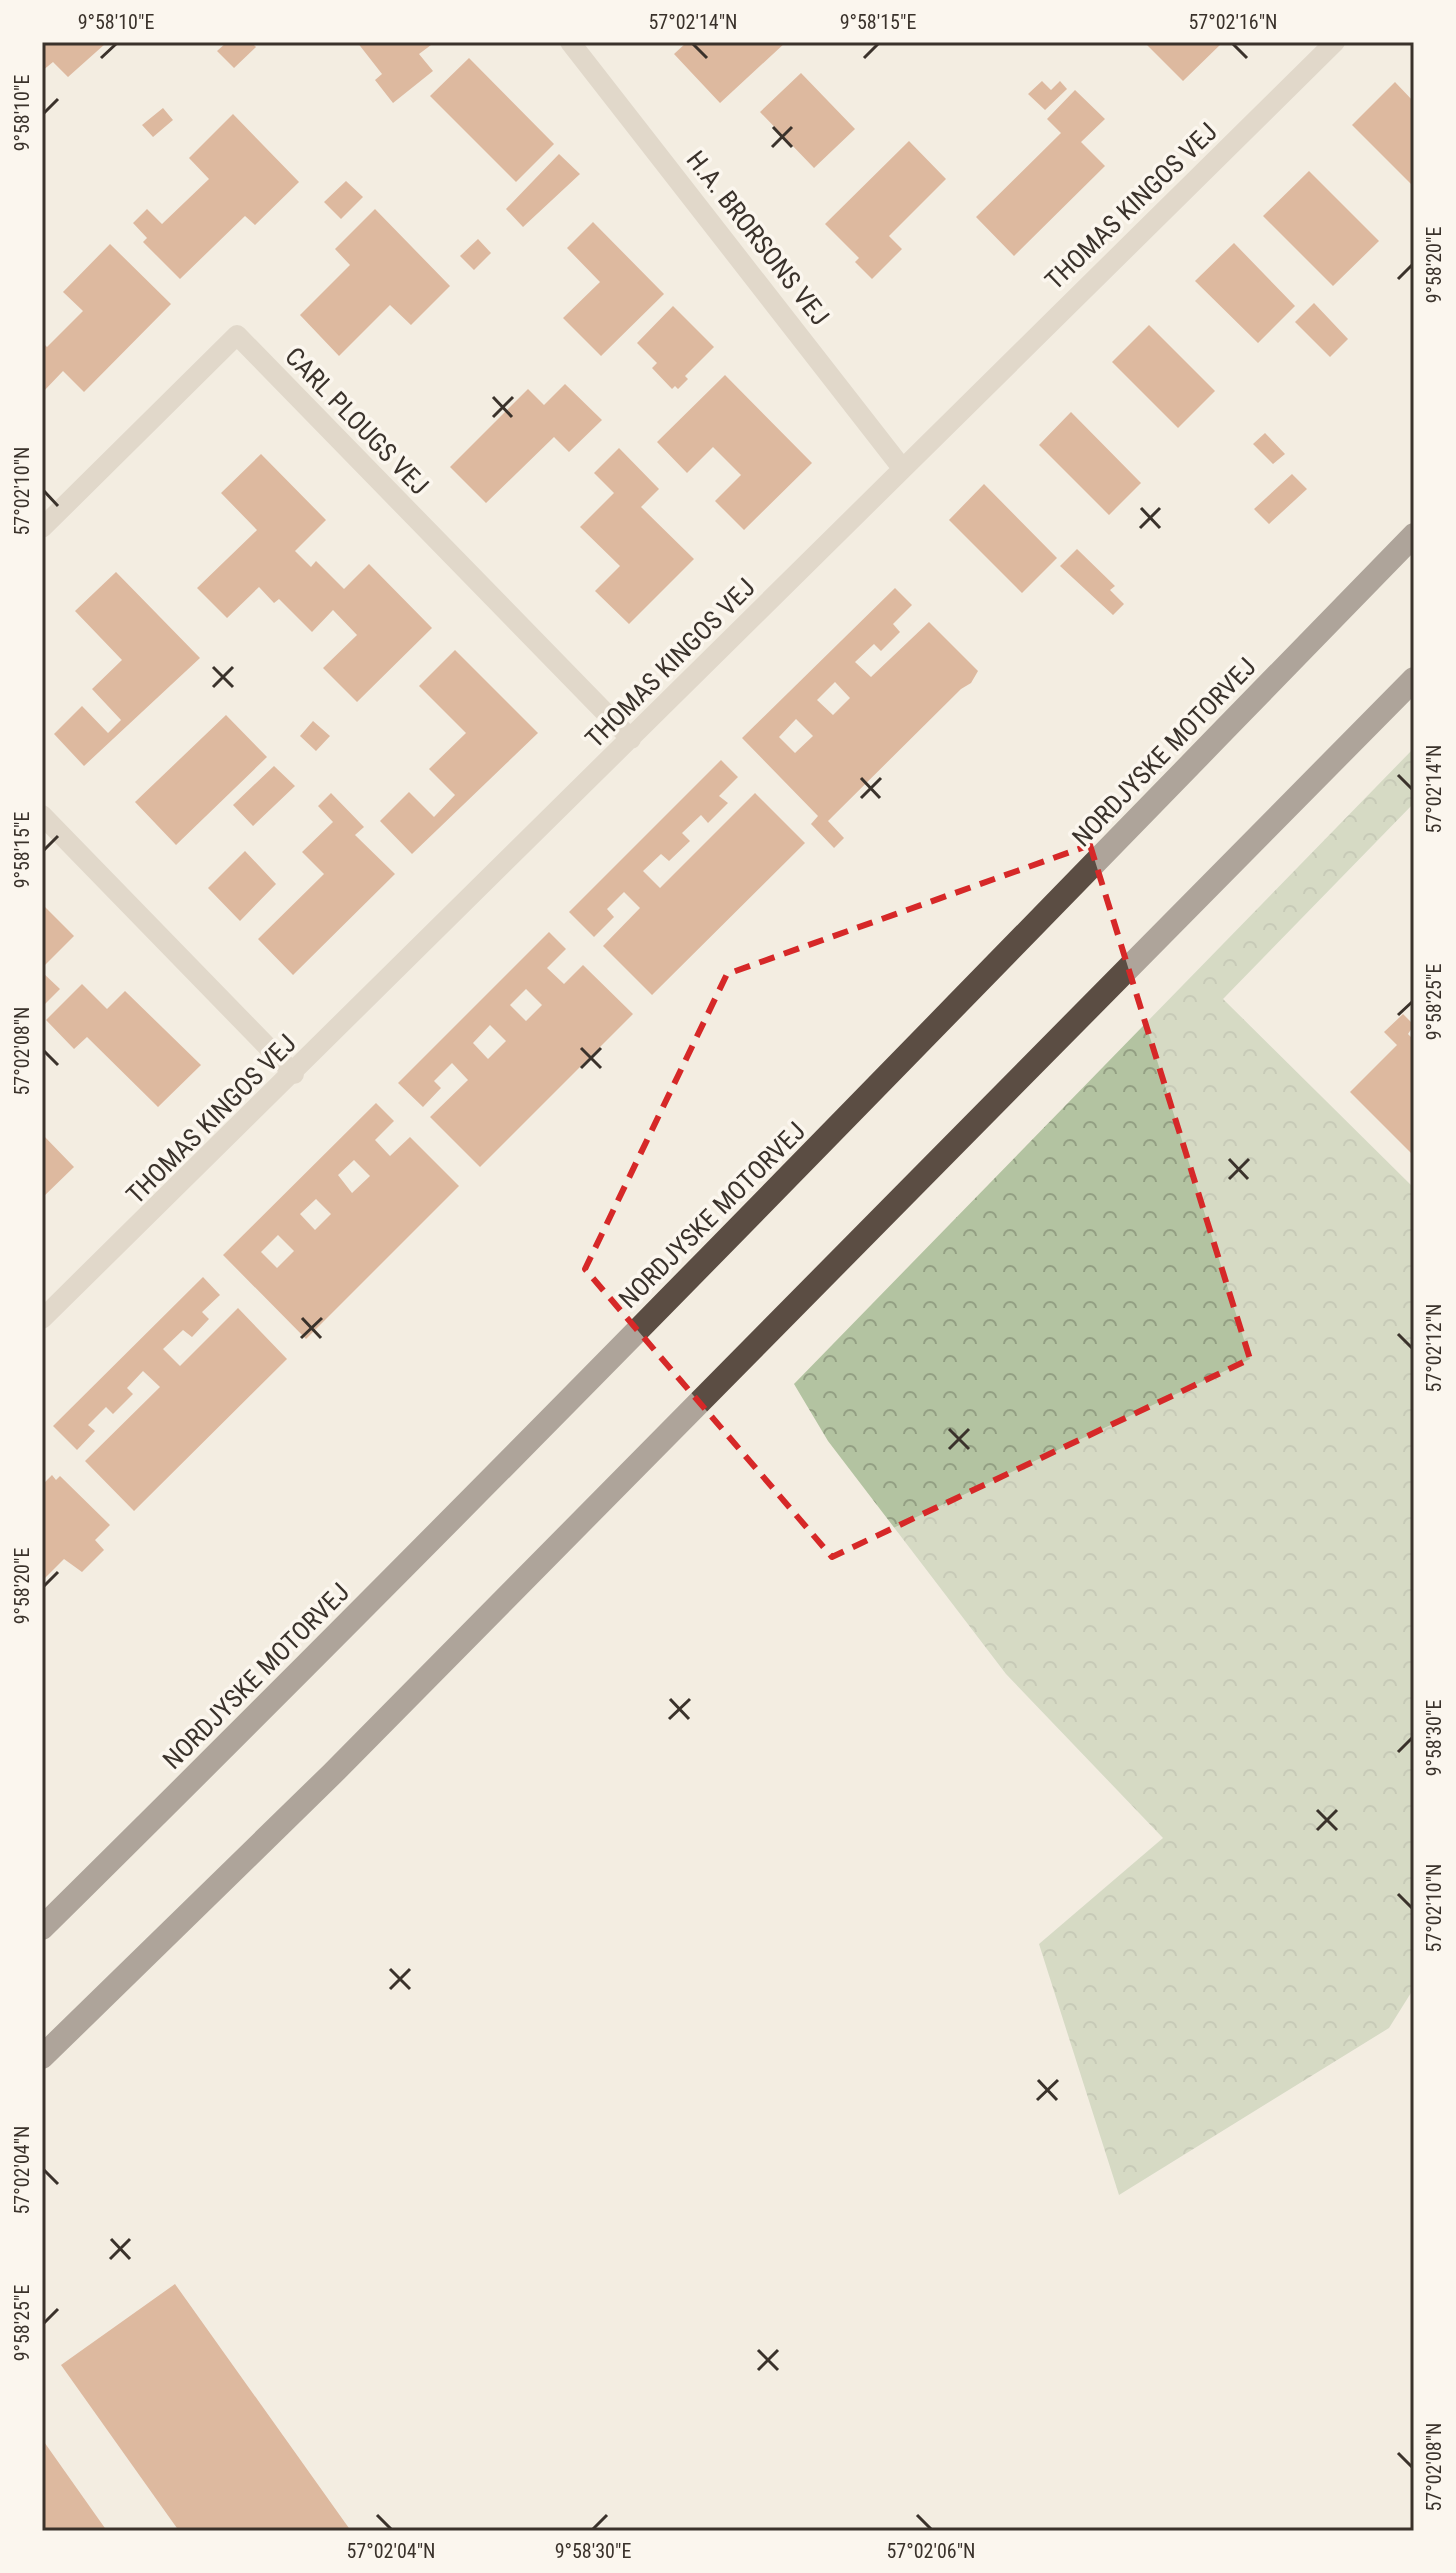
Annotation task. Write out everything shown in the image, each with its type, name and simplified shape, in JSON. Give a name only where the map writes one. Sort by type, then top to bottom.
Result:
[{"type":"highway","name":"NORDJYSKE MOTORVEJ","points":[[42,1928],[261,1713],[1414,535]]},
{"type":"highway","points":[[42,2057],[332,1774],[1414,679]]},
{"type":"highway","points":[[42,2065],[118,1984]]},
{"type":"street","name":"H.A. BRORSONS VEJ","points":[[570,42],[902,468]]},
{"type":"street","name":"THOMAS KINGOS VEJ","points":[[42,1319],[294,1074],[1335,42]]},
{"type":"street","name":"CARL PLOUGS VEJ","points":[[42,528],[237,335],[631,739]]},
{"type":"street","points":[[42,815],[294,1074]]},
{"type":"highlighted area","points":[[1090,845],[1250,1359],[832,1557],[585,1269],[727,974]]},
{"type":"green space","points":[[1414,748],[1414,803],[1223,999],[1414,1188],[1414,1988],[1389,2028],[1119,2195],[1039,1944],[1163,1838],[1006,1674],[828,1441],[794,1384]]},
{"type":"building","points":[[42,42],[105,44],[68,77],[53,62],[42,71]]},
{"type":"building","points":[[227,42],[251,42],[256,47],[234,68],[217,51]]},
{"type":"building","points":[[357,42],[435,42],[419,54],[433,71],[393,103],[375,80],[382,74]]},
{"type":"building","points":[[687,42],[786,42],[720,103],[674,54]]},
{"type":"building","points":[[1144,42],[1223,42],[1183,81]]},
{"type":"building","points":[[469,58],[554,144],[516,182],[430,96]]},
{"type":"building","points":[[801,73],[855,129],[814,168],[760,112]]},
{"type":"building","points":[[1042,81],[1051,90],[1060,81],[1067,89],[1045,110],[1028,94]]},
{"type":"building","points":[[1395,82],[1414,102],[1414,187],[1352,125]]},
{"type":"building","points":[[1075,90],[1105,119],[1081,142],[1105,166],[1014,256],[976,217],[1061,133],[1047,119]]},
{"type":"building","points":[[163,108],[173,120],[153,137],[142,125]]},
{"type":"building","points":[[233,114],[299,182],[255,225],[245,216],[180,279],[143,242],[147,238],[133,223],[147,209],[162,224],[209,179],[189,158]]},
{"type":"building","points":[[909,141],[946,179],[889,236],[902,249],[872,279],[855,262],[859,258],[825,224]]},
{"type":"building","points":[[559,154],[580,174],[523,227],[506,209]]},
{"type":"building","points":[[1309,171],[1379,241],[1333,286],[1263,216]]},
{"type":"building","points":[[346,181],[363,197],[341,219],[324,202]]},
{"type":"building","points":[[375,209],[450,286],[411,325],[390,305],[339,356],[300,315],[350,265],[335,249]]},
{"type":"building","points":[[593,222],[664,294],[601,356],[563,318],[600,282],[567,248]]},
{"type":"building","points":[[478,239],[491,253],[474,270],[460,256]]},
{"type":"building","points":[[1234,243],[1295,306],[1258,343],[1195,281]]},
{"type":"building","points":[[110,244],[171,304],[84,392],[63,371],[42,393],[42,342],[47,347],[83,311],[63,292]]},
{"type":"building","points":[[1314,303],[1348,339],[1330,357],[1295,322]]},
{"type":"building","points":[[673,306],[714,347],[685,376],[688,379],[678,389],[675,386],[672,389],[652,368],[657,363],[637,343]]},
{"type":"building","points":[[1149,325],[1215,391],[1178,428],[1112,362]]},
{"type":"building","points":[[725,375],[812,463],[744,530],[715,501],[741,475],[713,447],[687,473],[657,442]]},
{"type":"building","points":[[565,384],[602,420],[569,452],[554,437],[486,503],[450,467],[528,389],[544,405]]},
{"type":"building","points":[[1071,412],[1141,483],[1109,515],[1039,445]]},
{"type":"building","points":[[1265,433],[1285,454],[1273,464],[1253,444]]},
{"type":"building","points":[[619,448],[659,489],[641,507],[694,559],[629,624],[595,591],[620,566],[580,527],[614,493],[594,473]]},
{"type":"building","points":[[261,454],[326,520],[295,551],[311,567],[316,561],[344,589],[369,564],[432,628],[357,702],[323,668],[357,635],[333,610],[312,632],[279,599],[274,603],[259,587],[227,618],[197,588],[257,530],[221,493]]},
{"type":"building","points":[[1292,474],[1307,489],[1269,524],[1254,509]]},
{"type":"building","points":[[984,484],[1057,558],[1022,593],[949,520]]},
{"type":"building","points":[[1077,549],[1115,586],[1110,590],[1124,604],[1113,615],[1060,566]]},
{"type":"building","points":[[116,572],[200,658],[84,766],[54,734],[82,706],[108,733],[121,720],[92,689],[122,660],[75,611]]},
{"type":"building","points":[[895,588],[912,605],[893,624],[900,632],[881,651],[874,644],[855,662],[871,677],[929,622],[978,671],[971,683],[961,689],[828,821],[844,838],[834,848],[811,824],[818,816],[742,738]],"holes":[[[835,682],[850,698],[833,715],[817,700]],[[796,719],[813,736],[795,753],[779,737]]]},
{"type":"building","points":[[455,650],[538,733],[412,854],[380,821],[409,792],[434,817],[455,795],[429,769],[466,733],[419,686]]},
{"type":"building","points":[[226,715],[267,757],[176,845],[135,802]]},
{"type":"building","points":[[313,721],[330,736],[316,751],[300,736]]},
{"type":"building","points":[[721,760],[738,777],[719,796],[728,803],[708,823],[701,815],[682,833],[690,841],[669,861],[661,854],[643,871],[660,888],[755,793],[805,843],[652,995],[603,946],[640,908],[624,892],[607,909],[614,917],[594,937],[569,912]]},
{"type":"building","points":[[274,766],[295,786],[253,826],[233,805]]},
{"type":"building","points":[[331,793],[364,827],[355,835],[395,874],[293,975],[258,939],[324,874],[302,852],[333,822],[318,806]]},
{"type":"building","points":[[245,851],[276,884],[240,921],[208,888]]},
{"type":"building","points":[[42,904],[74,936],[42,968]]},
{"type":"building","points":[[549,932],[566,949],[547,968],[564,984],[583,965],[633,1014],[480,1167],[430,1117],[468,1080],[452,1063],[434,1081],[441,1088],[423,1107],[398,1083]],"holes":[[[526,989],[542,1005],[526,1021],[510,1005]],[[490,1025],[506,1041],[488,1059],[473,1043]]]},
{"type":"building","points":[[42,972],[60,989],[42,1007]]},
{"type":"building","points":[[82,984],[107,1009],[125,991],[201,1065],[158,1107],[87,1037],[74,1049],[46,1020]]},
{"type":"building","points":[[1403,1014],[1414,1025],[1408,1034],[1414,1040],[1414,1156],[1350,1092],[1397,1045],[1384,1032]]},
{"type":"building","points":[[376,1103],[394,1121],[375,1140],[390,1156],[410,1137],[459,1186],[306,1339],[223,1255]],"holes":[[[354,1160],[370,1176],[352,1193],[338,1175]],[[316,1199],[331,1214],[315,1230],[300,1214]],[[278,1235],[294,1251],[277,1268],[261,1252]]]},
{"type":"building","points":[[42,1134],[74,1167],[42,1198]]},
{"type":"building","points":[[203,1277],[220,1295],[202,1312],[209,1319],[192,1337],[183,1330],[163,1349],[180,1366],[238,1308],[287,1359],[134,1511],[85,1461],[160,1387],[143,1371],[127,1388],[133,1394],[113,1414],[106,1407],[88,1425],[95,1431],[77,1450],[53,1426]]},
{"type":"building","points":[[52,1475],[56,1480],[60,1476],[110,1525],[95,1540],[104,1550],[82,1572],[64,1559],[42,1581],[42,1485]]},
{"type":"building","points":[[175,2284],[351,2531],[179,2531],[61,2365]]},
{"type":"building","points":[[42,2439],[107,2531],[42,2531]]}]
